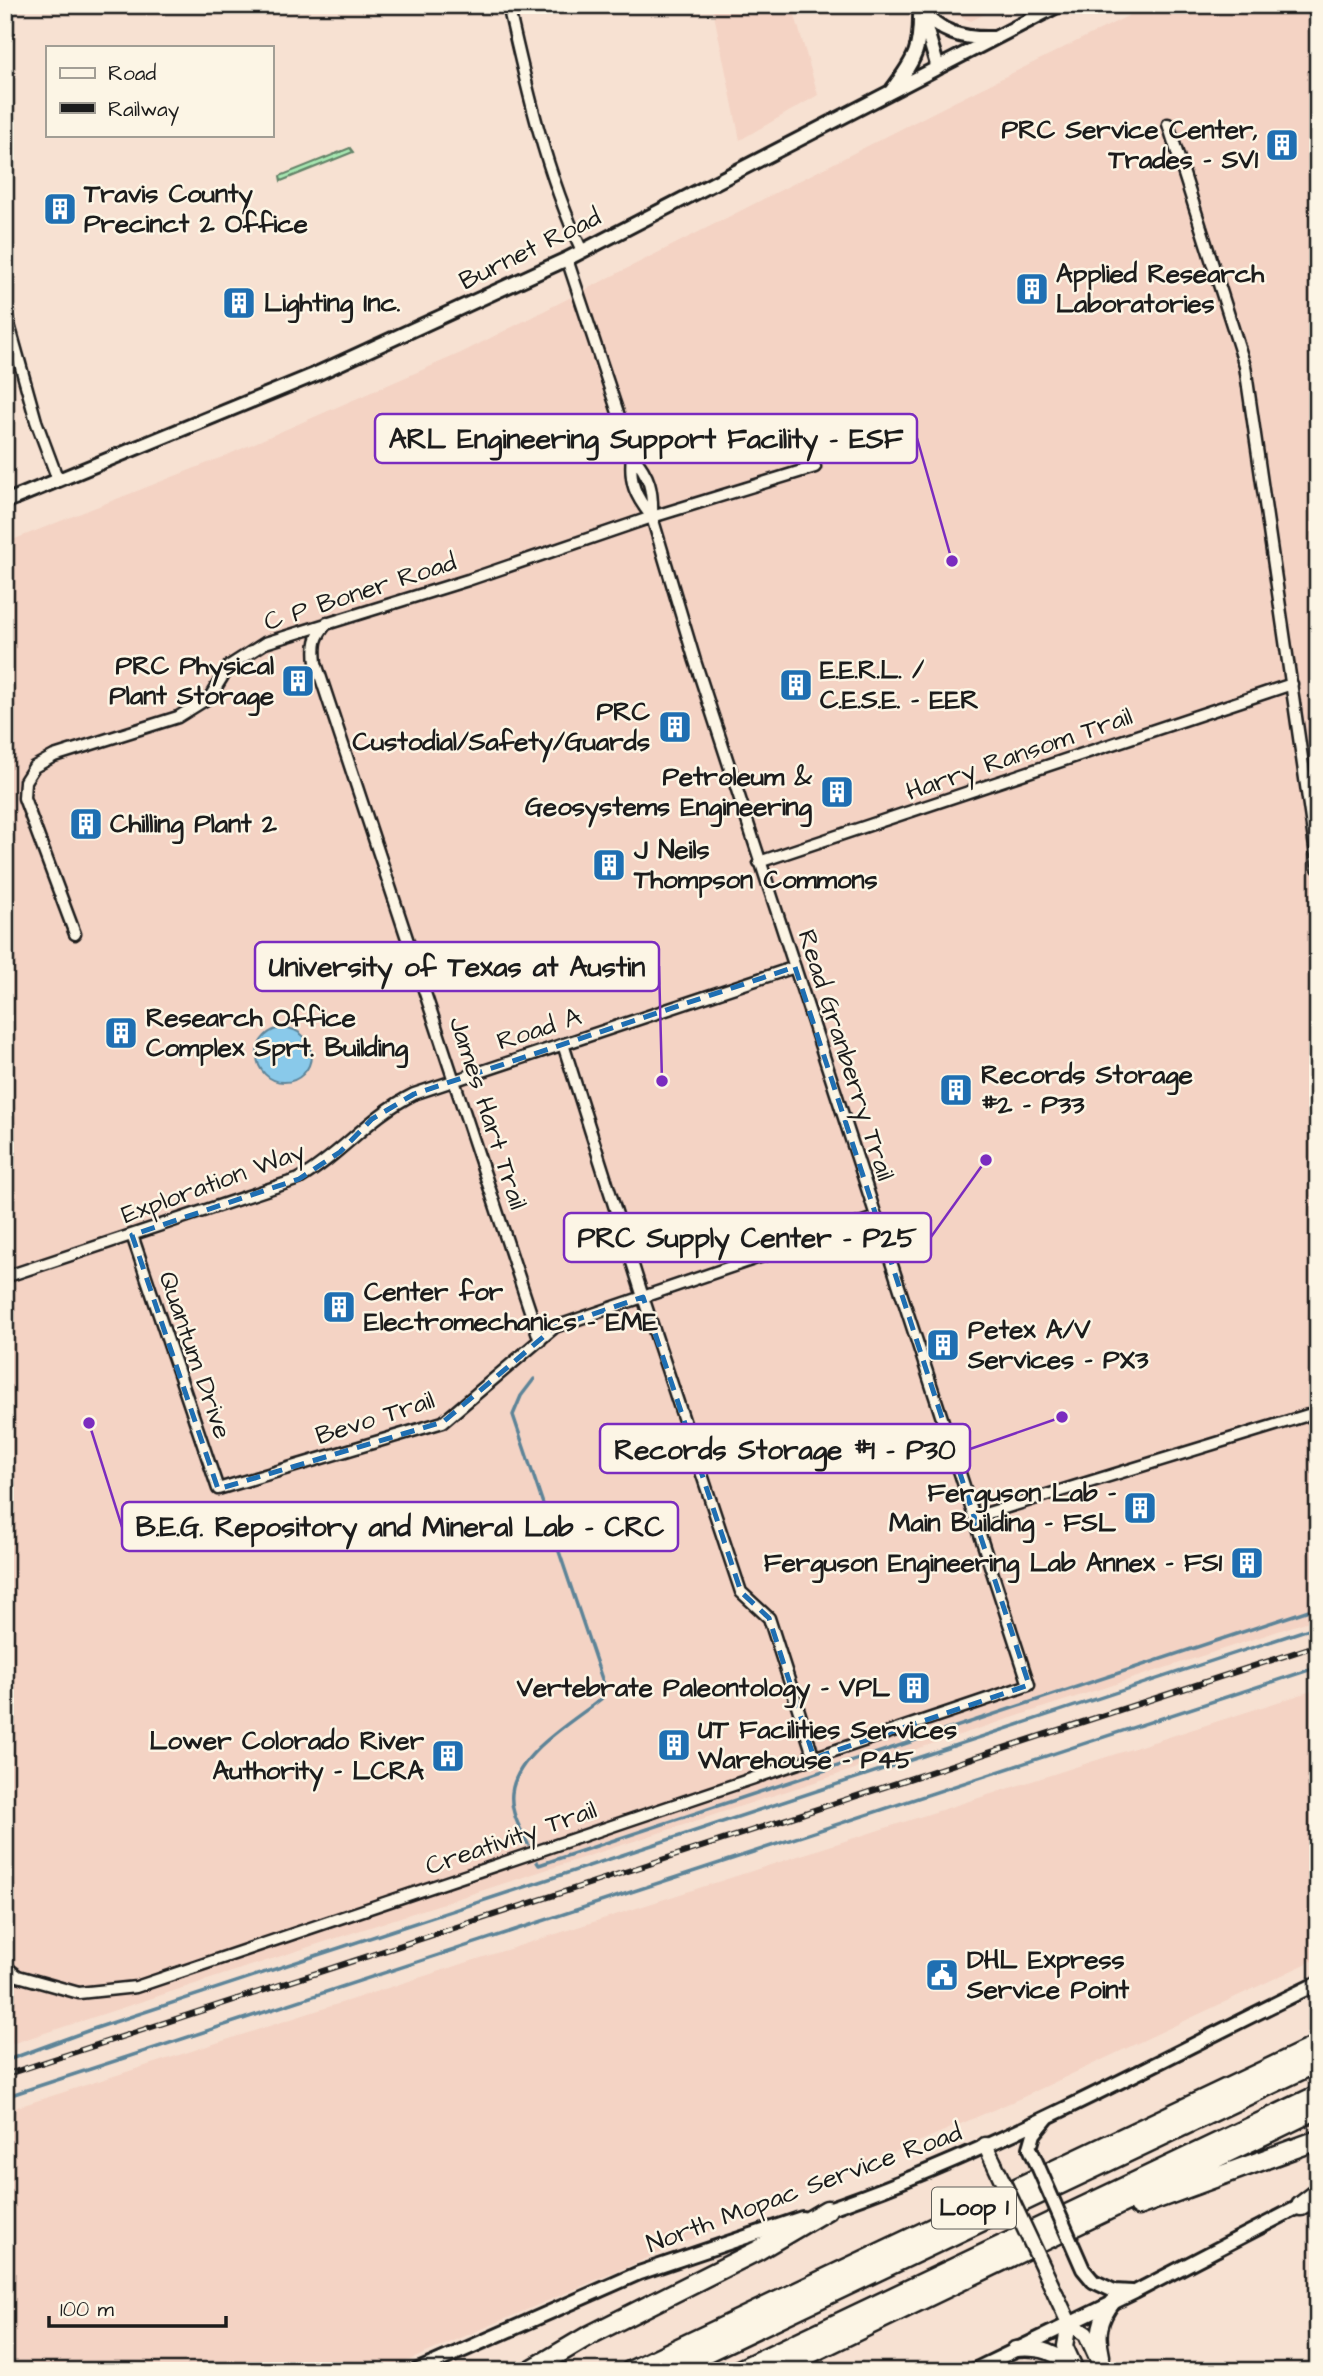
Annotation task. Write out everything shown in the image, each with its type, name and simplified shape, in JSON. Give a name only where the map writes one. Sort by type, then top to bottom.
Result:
[{"type":"highway","name":"Loop 1","points":[[630,2371],[1318,2045]]},
{"type":"highway","points":[[667,2371],[1318,2062]]},
{"type":"highway","points":[[737,2371],[1318,2095]]},
{"type":"highway","name":"Loop 1","points":[[774,2371],[1318,2109]]},
{"type":"highway","points":[[1094,2216],[1134,2208],[1318,2140]]},
{"type":"highway","points":[[1301,2206],[1318,2195]]},
{"type":"highway","points":[[528,2371],[611,2324],[757,2251],[827,2210]]},
{"type":"main road","name":"Burnet Road","points":[[5,502],[314,375],[567,259],[1059,5]]},
{"type":"main road","points":[[920,6],[935,24],[954,35],[978,39],[996,38]]},
{"type":"main road","points":[[920,6],[938,68]]},
{"type":"main road","points":[[889,93],[914,60],[918,49],[920,6]]},
{"type":"main road","name":"North Mopac Service Road","points":[[416,2371],[639,2273],[827,2210],[985,2145],[1318,1983]]},
{"type":"main road","points":[[1051,2114],[1034,2134],[1030,2148],[1083,2269],[1093,2281],[1114,2291],[1135,2292]]},
{"type":"main road","points":[[985,2145],[1066,2316],[1086,2334],[1104,2371]]},
{"type":"main road","points":[[972,2371],[1015,2349],[1066,2316],[1113,2302],[1135,2292],[1301,2206]]},
{"type":"main road","points":[[1104,2371],[1098,2330],[1105,2312],[1113,2302]]},
{"type":"main road","points":[[1066,2316],[1065,2346],[1075,2371]]},
{"type":"main road","points":[[1015,2349],[1045,2350],[1056,2355],[1075,2371]]},
{"type":"street","points":[[508,5],[530,104],[567,220],[582,251]]},
{"type":"street","points":[[1168,124],[1245,366],[1318,867]]},
{"type":"street","name":"Read Granberry Trail","points":[[567,259],[632,455],[630,474],[638,500],[652,517]]},
{"type":"street","points":[[5,310],[36,421],[58,480]]},
{"type":"street","name":"Read Granberry Trail","points":[[632,455],[645,469],[653,495],[652,517],[695,661],[1029,1685]]},
{"type":"street","name":"C P Boner Road","points":[[75,934],[24,798],[25,781],[34,767],[54,757],[178,718],[210,697],[229,666],[265,643],[815,467]]},
{"type":"street","name":"James Hart Trail","points":[[327,623],[316,636],[316,663],[540,1341]]},
{"type":"street","name":"Harry Ransom Trail","points":[[759,862],[1292,684]]},
{"type":"street","name":"Road A","points":[[455,1079],[795,967]]},
{"type":"street","points":[[563,1044],[741,1592],[769,1618],[814,1758]]},
{"type":"street","name":"Exploration Way","points":[[5,1277],[299,1179],[340,1152],[372,1119],[391,1106],[414,1094],[455,1079]]},
{"type":"street","name":"Bevo Trail","points":[[218,1489],[443,1422],[555,1327],[877,1217]]},
{"type":"street","name":"Quantum Drive","points":[[132,1235],[218,1489]]},
{"type":"street","points":[[975,1517],[1318,1412]]},
{"type":"street","name":"Creativity Trail","points":[[5,1966],[19,1976],[79,1993],[136,1987],[1029,1685]]},
{"type":"highlighted area","points":[[795,967],[1029,1685],[814,1758],[769,1618],[741,1592],[643,1297],[555,1327],[443,1422],[218,1489],[132,1235],[299,1179],[340,1152],[372,1119],[414,1094]]},
{"type":"shaded area","points":[[712,5],[792,5],[818,95],[740,140]]},
{"type":"shaded area","points":[[944,5],[1003,5],[971,21],[945,10]]},
{"type":"shaded area","points":[[1150,5],[1318,5],[1318,1618],[5,2046],[5,543],[218,459],[461,353]]},
{"type":"shaded area","points":[[1318,1689],[1318,1958],[1021,2098],[384,2371],[5,2371],[5,2111]]},
{"type":"green space","points":[[350,148],[353,152],[281,181],[280,176]]},
{"type":"water","points":[[284,1028],[303,1036],[311,1055],[303,1074],[284,1082],[265,1074],[257,1055],[265,1036]]},
{"type":"waterway","points":[[528,1844],[516,1820],[513,1806],[512,1793],[516,1779],[534,1752],[601,1699],[605,1688],[513,1415],[521,1396],[534,1379]]},
{"type":"waterway","points":[[537,1862],[539,1865],[1318,1607]]},
{"type":"waterway","points":[[5,2061],[90,2030],[1318,1626]]},
{"type":"waterway","points":[[5,2097],[1318,1667]]},
{"type":"railway","points":[[5,2075],[1318,1645]]},
{"type":"place","name":"PRC Service Center, Trades - SV1","points":[[1282,145]]},
{"type":"place","name":"Travis County Precinct 2 Office","points":[[60,209]]},
{"type":"place","name":"Applied Research Laboratories","points":[[1032,289]]},
{"type":"place","name":"Lighting Inc.","points":[[239,303]]},
{"type":"place","name":"ARL Engineering Support Facility - ESF","points":[[952,561]]},
{"type":"place","name":"PRC Physical Plant Storage","points":[[298,681]]},
{"type":"place","name":"E.E.R.L. / C.E.S.E. - EER","points":[[796,685]]},
{"type":"place","name":"PRC Custodial/Safety/Guards","points":[[675,727]]},
{"type":"place","name":"Petroleum & Geosystems Engineering","points":[[837,792]]},
{"type":"place","name":"Chilling Plant 2","points":[[86,824]]},
{"type":"place","name":"J Neils Thompson Commons","points":[[609,865]]},
{"type":"place","name":"Research Office Complex Sprt. Building","points":[[121,1033]]},
{"type":"place","name":"University of Texas at Austin","points":[[662,1081]]},
{"type":"place","name":"Records Storage #2 - P33","points":[[956,1090]]},
{"type":"place","name":"PRC Supply Center - P25","points":[[986,1160]]},
{"type":"place","name":"Center for Electromechanics - EME","points":[[339,1307]]},
{"type":"place","name":"Petex A/V Services - PX3","points":[[943,1345]]},
{"type":"place","name":"Records Storage #1 - P30","points":[[1062,1417]]},
{"type":"place","name":"B.E.G. Repository and Mineral Lab - CRC","points":[[89,1423]]},
{"type":"place","name":"Ferguson Lab - Main Building - FSL","points":[[1140,1508]]},
{"type":"place","name":"Ferguson Engineering Lab Annex - FS1","points":[[1247,1563]]},
{"type":"place","name":"Vertebrate Paleontology - VPL","points":[[914,1688]]},
{"type":"place","name":"UT Facilities Services Warehouse - P45","points":[[674,1745]]},
{"type":"place","name":"Lower Colorado River Authority - LCRA","points":[[448,1756]]},
{"type":"place","name":"DHL Express Service Point","points":[[942,1975]]}]
